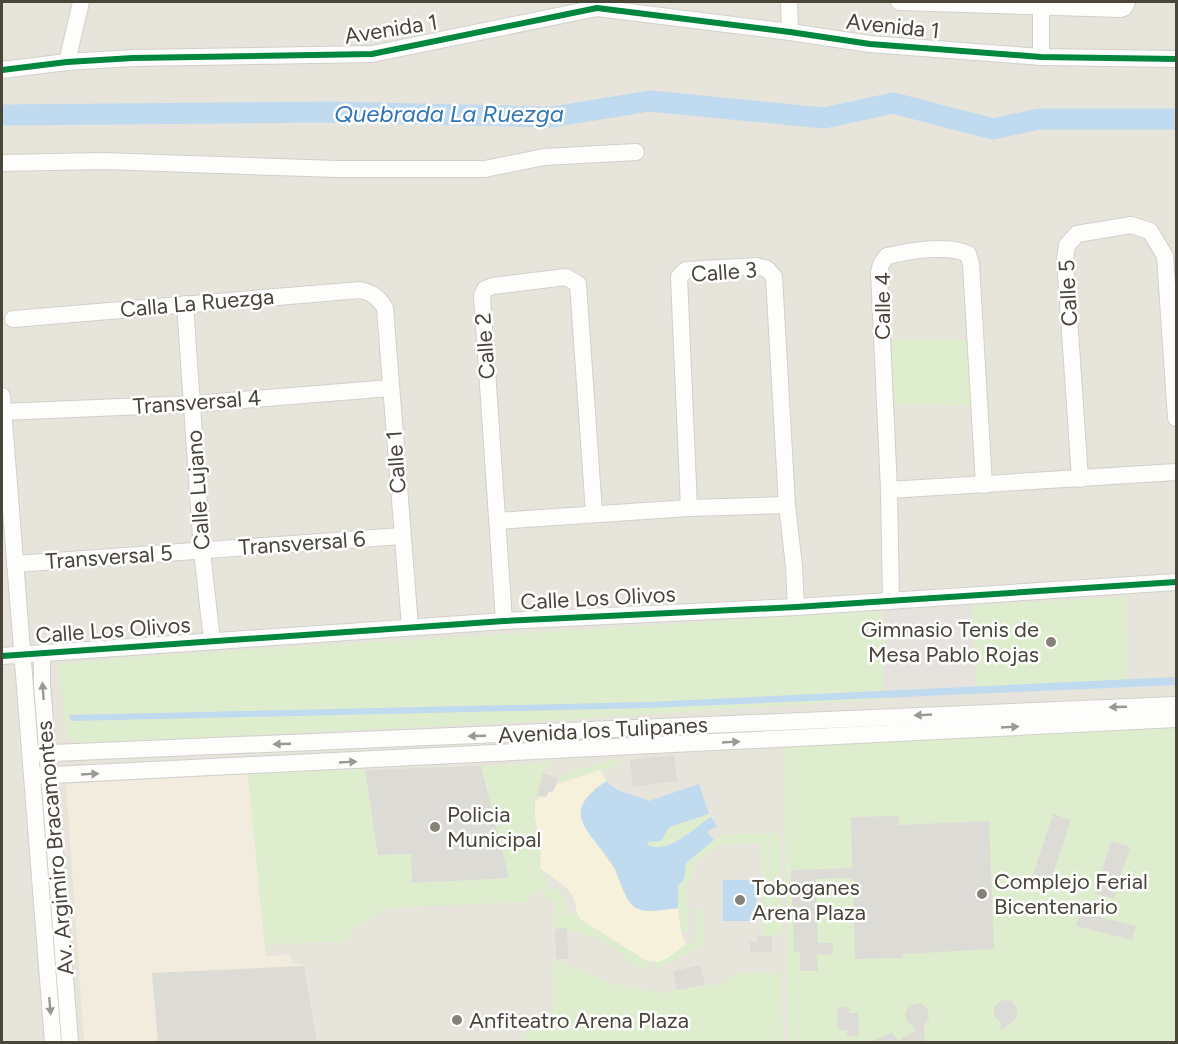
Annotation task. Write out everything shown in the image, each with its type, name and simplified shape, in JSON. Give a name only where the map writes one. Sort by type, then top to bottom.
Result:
[{"type":"street","points":[[67,62],[81,2]]},
{"type":"street","points":[[789,2],[790,32]]},
{"type":"street","points":[[899,2],[1041,3],[1120,9],[1124,8],[1127,2]]},
{"type":"street","points":[[1041,3],[1041,57]]},
{"type":"street","name":"Avenida 1","points":[[2,70],[133,57],[372,54],[597,8],[870,44],[1041,57],[1176,59]]},
{"type":"street","points":[[2,163],[103,160],[336,169],[484,169],[544,157],[636,152]]},
{"type":"street","name":"Calle 5","points":[[1080,479],[1065,259],[1067,245],[1077,234],[1131,225],[1150,231],[1159,243],[1165,256],[1176,418]]},
{"type":"street","name":"Calle 4","points":[[891,600],[889,490],[879,273],[881,264],[887,256],[948,249],[960,250],[968,254],[971,264],[984,485]]},
{"type":"street","name":"Calle 3","points":[[688,508],[679,277],[686,270],[756,266],[767,269],[774,277],[787,505],[796,608]]},
{"type":"street","name":"Calle 2","points":[[504,621],[482,296],[484,289],[566,277],[578,284],[594,513]]},
{"type":"street","name":"Calla La Ruezga","points":[[13,319],[360,290],[379,297]]},
{"type":"street","name":"Calle 1","points":[[379,297],[385,308],[410,627]]},
{"type":"street","name":"Calle Lujano","points":[[185,304],[202,551],[212,640]]},
{"type":"street","name":"Transversal 4","points":[[2,404],[192,404],[391,388]]},
{"type":"street","points":[[2,404],[53,1042]]},
{"type":"street","points":[[889,490],[1176,472]]},
{"type":"street","points":[[497,521],[594,513],[787,505]]},
{"type":"street","name":"Transversal 6","points":[[202,551],[402,536]]},
{"type":"street","name":"Transversal 5","points":[[15,564],[202,551]]},
{"type":"street","name":"Calle Los Olivos","points":[[2,656],[504,621],[796,608],[1176,582]]},
{"type":"street","name":"Av. Argimiro Bracamontes","points":[[42,653],[42,684],[70,1042]]},
{"type":"street","name":"Avenida los Tulipanes","points":[[32,776],[451,757],[1149,713],[1176,705]]},
{"type":"street","name":"Avenida los Tulipanes","points":[[30,754],[1149,713],[1176,719]]},
{"type":"street","points":[[451,737],[451,757]]},
{"type":"shaded area","points":[[2,2],[1176,2],[1176,1042],[2,1042]]},
{"type":"shaded area","points":[[970,604],[976,695],[884,699],[886,610]]},
{"type":"shaded area","points":[[248,774],[266,956],[290,955],[293,963],[304,966],[317,1042],[84,1042],[66,784]]},
{"type":"green space","points":[[892,340],[973,340],[975,406],[893,404]]},
{"type":"green space","name":"Gimnasio Tenis de Mesa Pablo Rojas","points":[[1126,597],[1128,679],[976,695],[973,605]]},
{"type":"green space","points":[[882,611],[884,699],[559,720],[78,744],[67,734],[58,664],[144,656]]},
{"type":"green space","name":"Complejo Ferial Bicentenario","points":[[1176,727],[1176,1042],[789,1042],[784,746]]},
{"type":"green space","points":[[618,759],[622,761],[620,765],[561,782],[558,779],[574,770]]},
{"type":"green space","points":[[554,762],[543,773],[537,795],[533,800],[539,868],[547,877],[546,887],[560,892],[567,904],[568,915],[576,913],[611,940],[649,961],[648,969],[637,967],[601,940],[577,932],[555,929],[552,920],[556,914],[556,907],[554,902],[542,895],[545,888],[534,894],[527,902],[388,908],[354,930],[347,941],[265,945],[248,774],[365,769],[378,855],[411,854],[413,883],[508,878],[481,766]]},
{"type":"green space","points":[[709,814],[711,817],[689,834],[672,843],[655,847],[646,845],[648,842],[658,842],[669,827]]},
{"type":"green space","points":[[779,833],[782,935],[763,935],[761,843],[720,845],[695,863],[692,879],[686,888],[689,929],[683,934],[678,908],[678,886],[690,858],[724,834]]},
{"type":"green space","points":[[698,908],[703,910],[705,941],[700,948],[656,969],[654,962],[668,958],[686,944],[696,942],[698,937],[695,911]]},
{"type":"green space","points":[[553,959],[610,982],[661,993],[722,984],[733,973],[781,972],[783,1042],[520,1042],[554,1010]]},
{"type":"sand","points":[[600,770],[607,781],[595,788],[586,829],[614,868],[620,883],[644,911],[678,908],[681,932],[686,944],[668,958],[658,962],[645,960],[580,919],[570,892],[540,868],[541,844],[535,818],[535,801],[539,797],[547,797],[548,792],[554,791],[557,784]]},
{"type":"water","points":[[1176,677],[1176,685],[648,708],[71,721],[69,715],[648,702]]},
{"type":"water","points":[[607,781],[620,791],[649,801],[699,784],[709,814],[669,827],[661,841],[648,842],[647,845],[663,847],[672,844],[711,817],[717,826],[707,832],[714,840],[686,863],[684,879],[678,886],[678,908],[646,911],[636,908],[625,894],[614,867],[583,823],[581,813],[583,803]]},
{"type":"water","name":"Toboganes Arena Plaza","points":[[723,880],[756,880],[757,921],[723,921]]},
{"type":"building","points":[[674,755],[677,781],[633,787],[630,760]]},
{"type":"building","name":"Policia Municipal","points":[[481,766],[509,878],[412,883],[411,854],[378,855],[365,770]]},
{"type":"building","points":[[543,773],[558,778],[553,791],[548,792],[546,797],[537,795]]},
{"type":"building","points":[[1053,814],[1071,820],[1051,880],[1033,874]]},
{"type":"building","points":[[899,816],[899,825],[989,821],[994,949],[903,954],[903,958],[855,959],[853,878],[816,879],[818,943],[833,943],[833,954],[817,955],[818,971],[800,971],[800,952],[794,952],[791,870],[852,868],[851,817]]},
{"type":"building","points":[[1111,841],[1130,847],[1114,899],[1095,893]]},
{"type":"building","points":[[1080,912],[1136,926],[1132,940],[1076,926]]},
{"type":"building","points":[[567,928],[568,959],[556,959],[555,929]]},
{"type":"building","points":[[757,936],[772,936],[772,952],[750,952],[750,942],[757,942]]},
{"type":"building","points":[[700,965],[705,985],[677,990],[673,971]]},
{"type":"building","points":[[304,966],[317,1042],[158,1042],[152,973]]},
{"type":"building","points":[[1002,1000],[1011,1001],[1017,1008],[1017,1018],[1000,1031],[1001,1022],[994,1016],[994,1007]]},
{"type":"building","points":[[920,1003],[928,1009],[929,1019],[924,1026],[925,1042],[871,1042],[892,1032],[898,1041],[916,1030],[906,1020],[905,1012],[910,1005]]},
{"type":"building","points":[[849,1007],[849,1013],[858,1013],[859,1036],[847,1036],[847,1030],[838,1030],[837,1008]]},
{"type":"waterway","name":"Quebrada La Ruezga","points":[[2,115],[326,112],[552,117],[650,101],[824,118],[893,103],[993,129],[1039,119],[1176,119]]},
{"type":"cycle path","points":[[2,70],[67,62],[133,58],[372,54],[597,8],[870,44],[1041,57],[1176,59]]},
{"type":"cycle path","points":[[2,656],[504,621],[796,607],[1176,582]]},
{"type":"place","name":"Gimnasio Tenis de Mesa Pablo Rojas","points":[[1051,642]]},
{"type":"place","name":"Policia Municipal","points":[[435,827]]},
{"type":"place","name":"Complejo Ferial Bicentenario","points":[[982,894]]},
{"type":"place","name":"Toboganes Arena Plaza","points":[[740,900]]},
{"type":"place","name":"Anfiteatro Arena Plaza","points":[[457,1020]]}]
